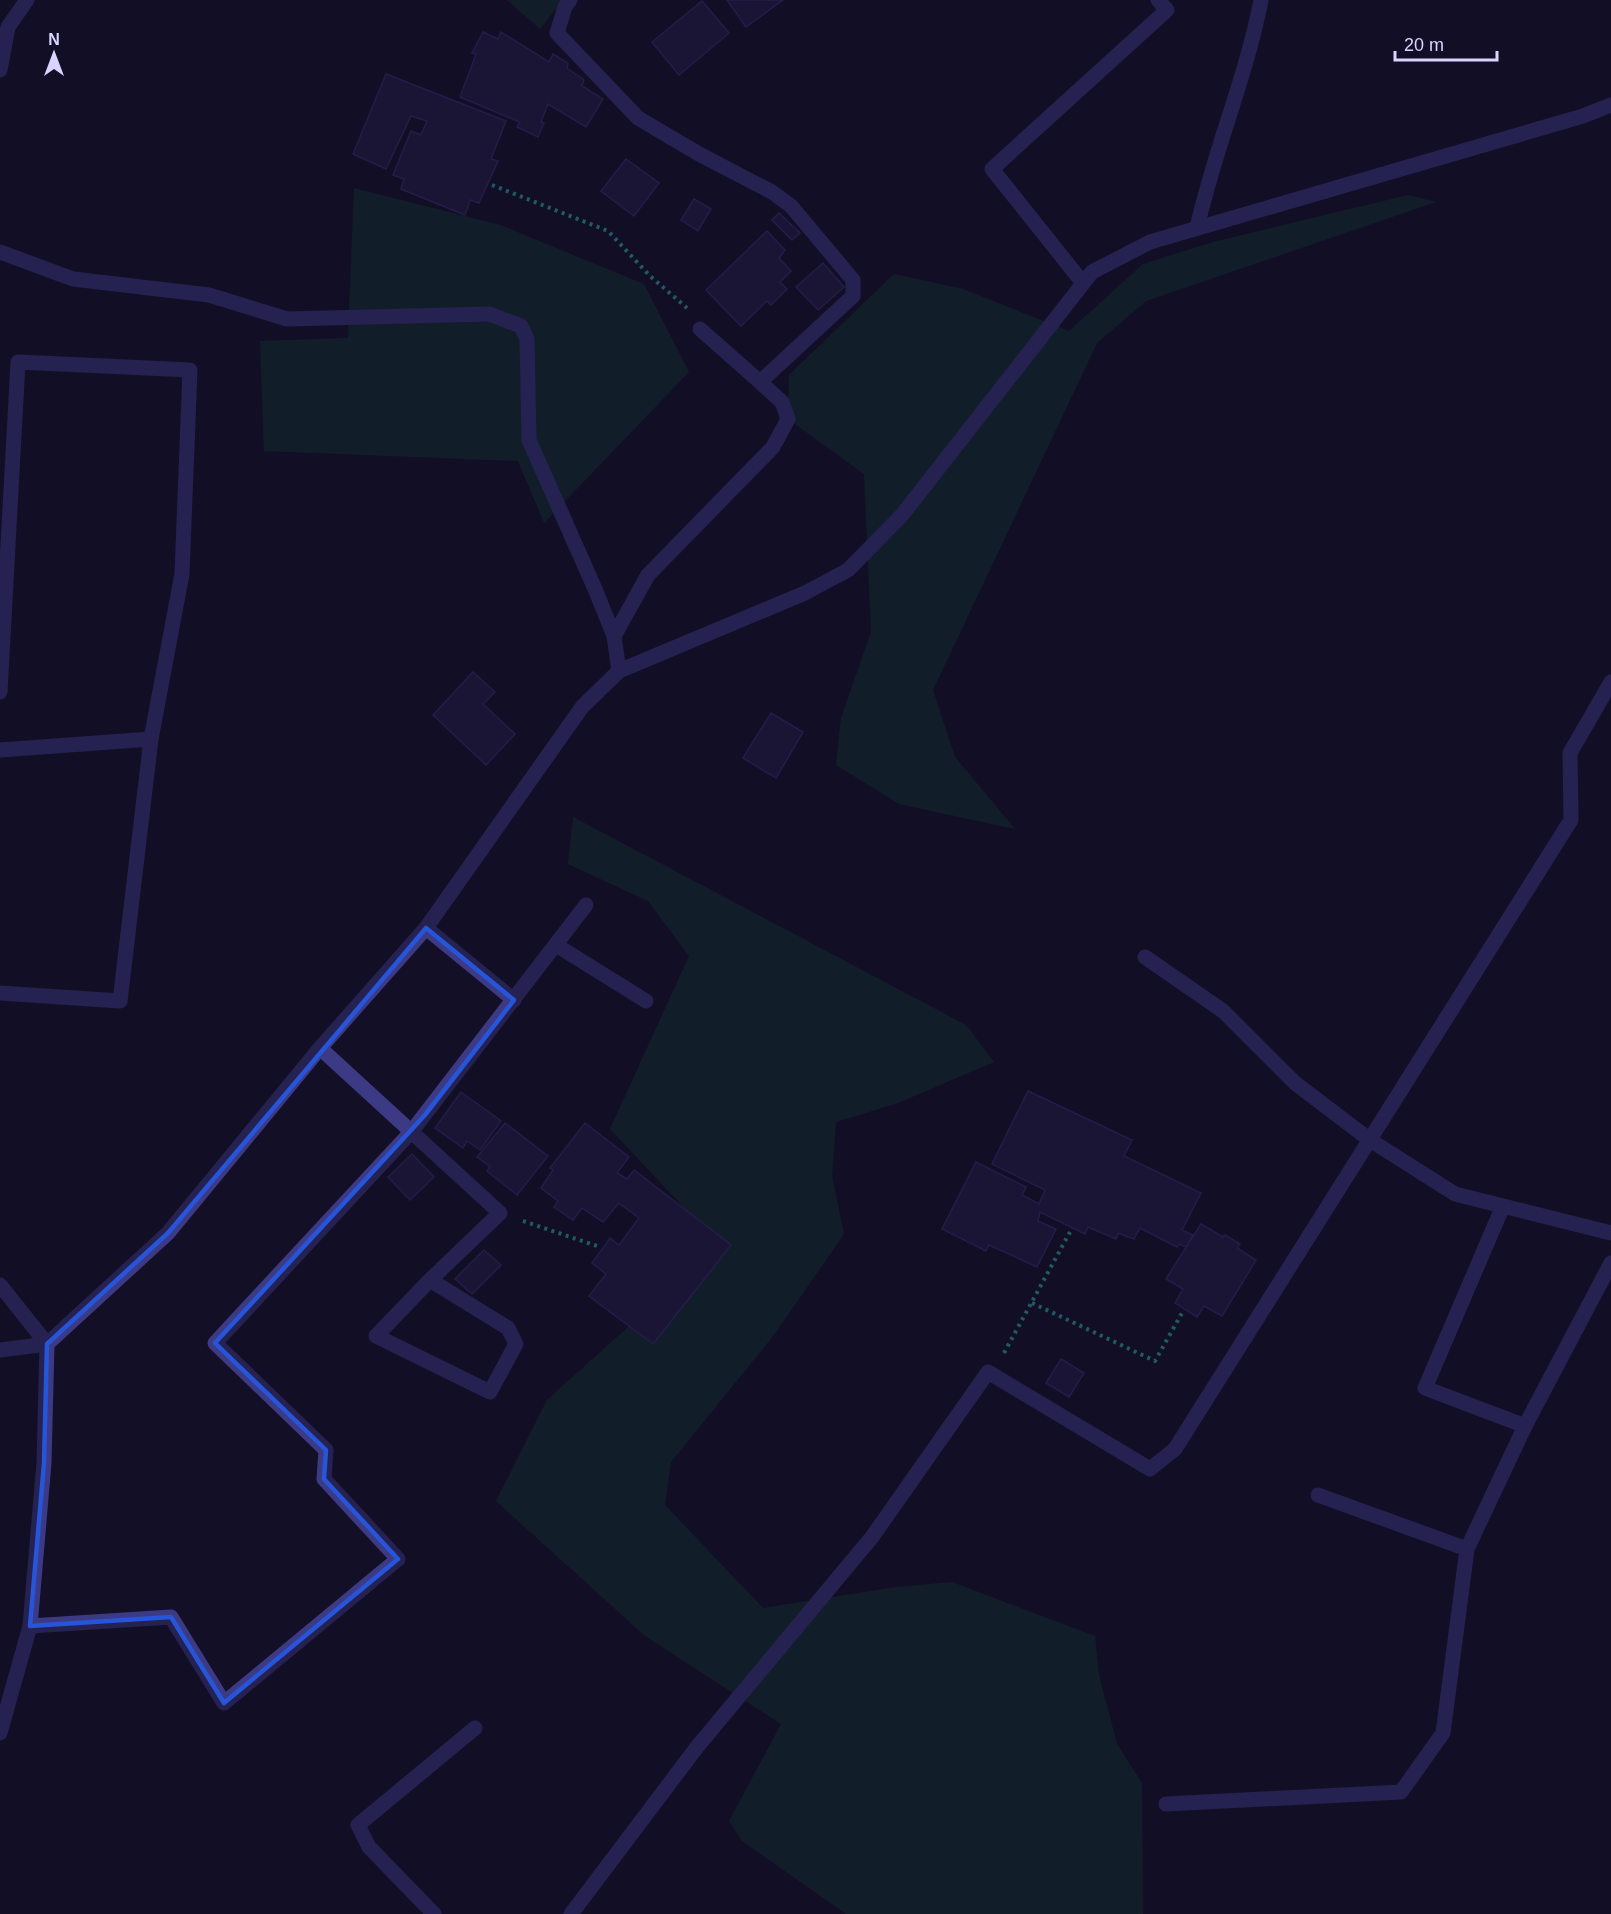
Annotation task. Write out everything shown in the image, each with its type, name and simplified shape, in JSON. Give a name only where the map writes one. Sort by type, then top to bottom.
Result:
[{"type":"street","points":[[0,70],[4,29],[27,0]]},
{"type":"street","points":[[570,0],[565,7],[557,33],[638,118],[699,154],[772,192],[792,206],[853,280],[853,296],[760,382]]},
{"type":"street","points":[[1083,283],[992,169],[1167,10],[1158,0]]},
{"type":"street","points":[[1197,228],[1207,185],[1234,105],[1255,32],[1261,0]]},
{"type":"street","points":[[0,1350],[47,1344],[168,1233],[321,1048],[426,928],[582,707],[619,671],[805,593],[848,570],[902,515],[1092,272],[1150,242],[1583,116],[1611,105]]},
{"type":"street","points":[[0,252],[73,279],[209,295],[287,319],[489,314],[521,326],[527,339],[529,440],[614,636],[619,671]]},
{"type":"street","points":[[614,636],[648,576],[772,447],[788,419],[782,402],[700,328]]},
{"type":"street","points":[[0,692],[18,363],[190,370],[182,574],[152,739],[120,1001],[0,993]]},
{"type":"street","points":[[571,1914],[697,1747],[872,1537],[988,1372],[1150,1469],[1175,1449],[1571,820],[1570,753],[1611,682]]},
{"type":"street","points":[[0,750],[152,739]]},
{"type":"street","points":[[30,1626],[171,1617],[224,1703],[398,1560],[324,1479],[326,1450],[215,1342],[412,1131],[586,905]]},
{"type":"street","points":[[426,928],[513,1000]]},
{"type":"street","points":[[556,945],[646,1002]]},
{"type":"street","points":[[1145,957],[1223,1011],[1295,1083],[1370,1140],[1455,1194],[1611,1233]]},
{"type":"street","points":[[321,1048],[500,1213],[430,1280],[376,1336],[490,1392],[516,1344],[508,1328],[430,1280]]},
{"type":"street","points":[[1503,1206],[1425,1388],[1525,1426]]},
{"type":"street","points":[[1166,1804],[1401,1792],[1443,1733],[1467,1549],[1525,1426],[1611,1263]]},
{"type":"street","points":[[0,1285],[47,1344],[44,1463],[30,1626],[0,1733]]},
{"type":"street","points":[[1318,1496],[1467,1549]]},
{"type":"street","points":[[434,1914],[369,1847],[358,1825],[475,1728]]},
{"type":"path","points":[[492,185],[608,231],[650,276],[695,316],[700,328]]},
{"type":"path","points":[[500,1213],[597,1246]]},
{"type":"path","points":[[992,1375],[1070,1232]]},
{"type":"path","points":[[1032,1303],[1155,1361],[1182,1313]]},
{"type":"highlighted area","points":[[426,928],[514,1000],[425,1115],[215,1343],[326,1450],[324,1479],[398,1559],[224,1703],[171,1617],[30,1626],[44,1463],[47,1344],[168,1233]]},
{"type":"green space","points":[[507,0],[563,0],[540,29]]},
{"type":"green space","points":[[354,188],[500,225],[644,284],[689,372],[544,523],[518,461],[264,451],[260,341],[348,338]]},
{"type":"green space","points":[[1408,195],[1436,202],[1146,301],[1097,343],[933,690],[955,757],[1015,829],[899,804],[836,765],[841,718],[871,632],[864,474],[788,419],[789,375],[894,274],[963,289],[1069,331],[1143,264],[1213,242]]},
{"type":"green space","points":[[573,817],[966,1025],[994,1062],[898,1103],[836,1122],[832,1176],[844,1234],[774,1335],[671,1462],[665,1505],[763,1608],[896,1587],[952,1582],[1095,1636],[1099,1675],[1117,1744],[1142,1783],[1143,1914],[846,1914],[742,1841],[729,1821],[781,1724],[645,1636],[496,1501],[547,1400],[719,1245],[610,1129],[689,956],[648,901],[568,864]]},
{"type":"building","points":[[727,0],[783,0],[746,27]]},
{"type":"building","points":[[702,1],[729,33],[679,75],[652,42]]},
{"type":"building","points":[[483,32],[498,39],[501,32],[549,62],[553,54],[568,63],[567,68],[584,80],[582,86],[603,99],[586,127],[548,104],[538,137],[517,127],[520,122],[460,97],[476,54],[472,53]]},
{"type":"building","points":[[386,74],[506,121],[491,159],[498,161],[479,203],[470,200],[465,215],[401,189],[404,179],[393,175],[411,131],[421,135],[427,121],[411,116],[386,169],[353,154]]},
{"type":"building","points":[[626,159],[659,183],[634,216],[601,191]]},
{"type":"building","points":[[694,199],[711,209],[698,231],[681,220]]},
{"type":"building","points":[[779,213],[800,233],[792,240],[772,220]]},
{"type":"building","points":[[767,231],[785,250],[779,258],[791,271],[780,282],[787,289],[771,305],[767,301],[741,326],[706,290]]},
{"type":"building","points":[[823,263],[844,287],[818,310],[796,287]]},
{"type":"building","points":[[473,672],[495,692],[483,704],[515,734],[486,765],[433,715]]},
{"type":"building","points":[[771,713],[803,732],[776,778],[743,758]]},
{"type":"building","points":[[1028,1091],[1132,1140],[1124,1156],[1201,1193],[1182,1230],[1193,1235],[1186,1247],[1179,1244],[1177,1247],[1140,1228],[1134,1239],[1118,1233],[1116,1239],[1088,1227],[1085,1234],[1040,1212],[1038,1221],[1056,1229],[1037,1267],[989,1245],[986,1251],[942,1229],[976,1162],[1026,1187],[1022,1195],[1039,1204],[1045,1190],[992,1164]]},
{"type":"building","points":[[461,1092],[501,1121],[480,1150],[467,1141],[463,1148],[435,1128]]},
{"type":"building","points":[[505,1123],[548,1156],[517,1195],[487,1171],[490,1167],[477,1157]]},
{"type":"building","points":[[585,1123],[629,1157],[617,1173],[627,1179],[634,1170],[731,1245],[653,1344],[589,1296],[606,1274],[592,1263],[610,1238],[619,1245],[639,1218],[619,1203],[603,1222],[582,1208],[573,1220],[554,1207],[558,1201],[541,1188],[553,1170],[550,1168]]},
{"type":"building","points":[[412,1154],[434,1177],[410,1200],[388,1177]]},
{"type":"building","points":[[1201,1224],[1240,1244],[1237,1248],[1256,1260],[1222,1316],[1204,1306],[1197,1317],[1175,1303],[1183,1289],[1166,1279]]},
{"type":"building","points":[[484,1250],[501,1265],[472,1294],[455,1279]]},
{"type":"building","points":[[1061,1359],[1084,1373],[1069,1397],[1046,1383]]}]
